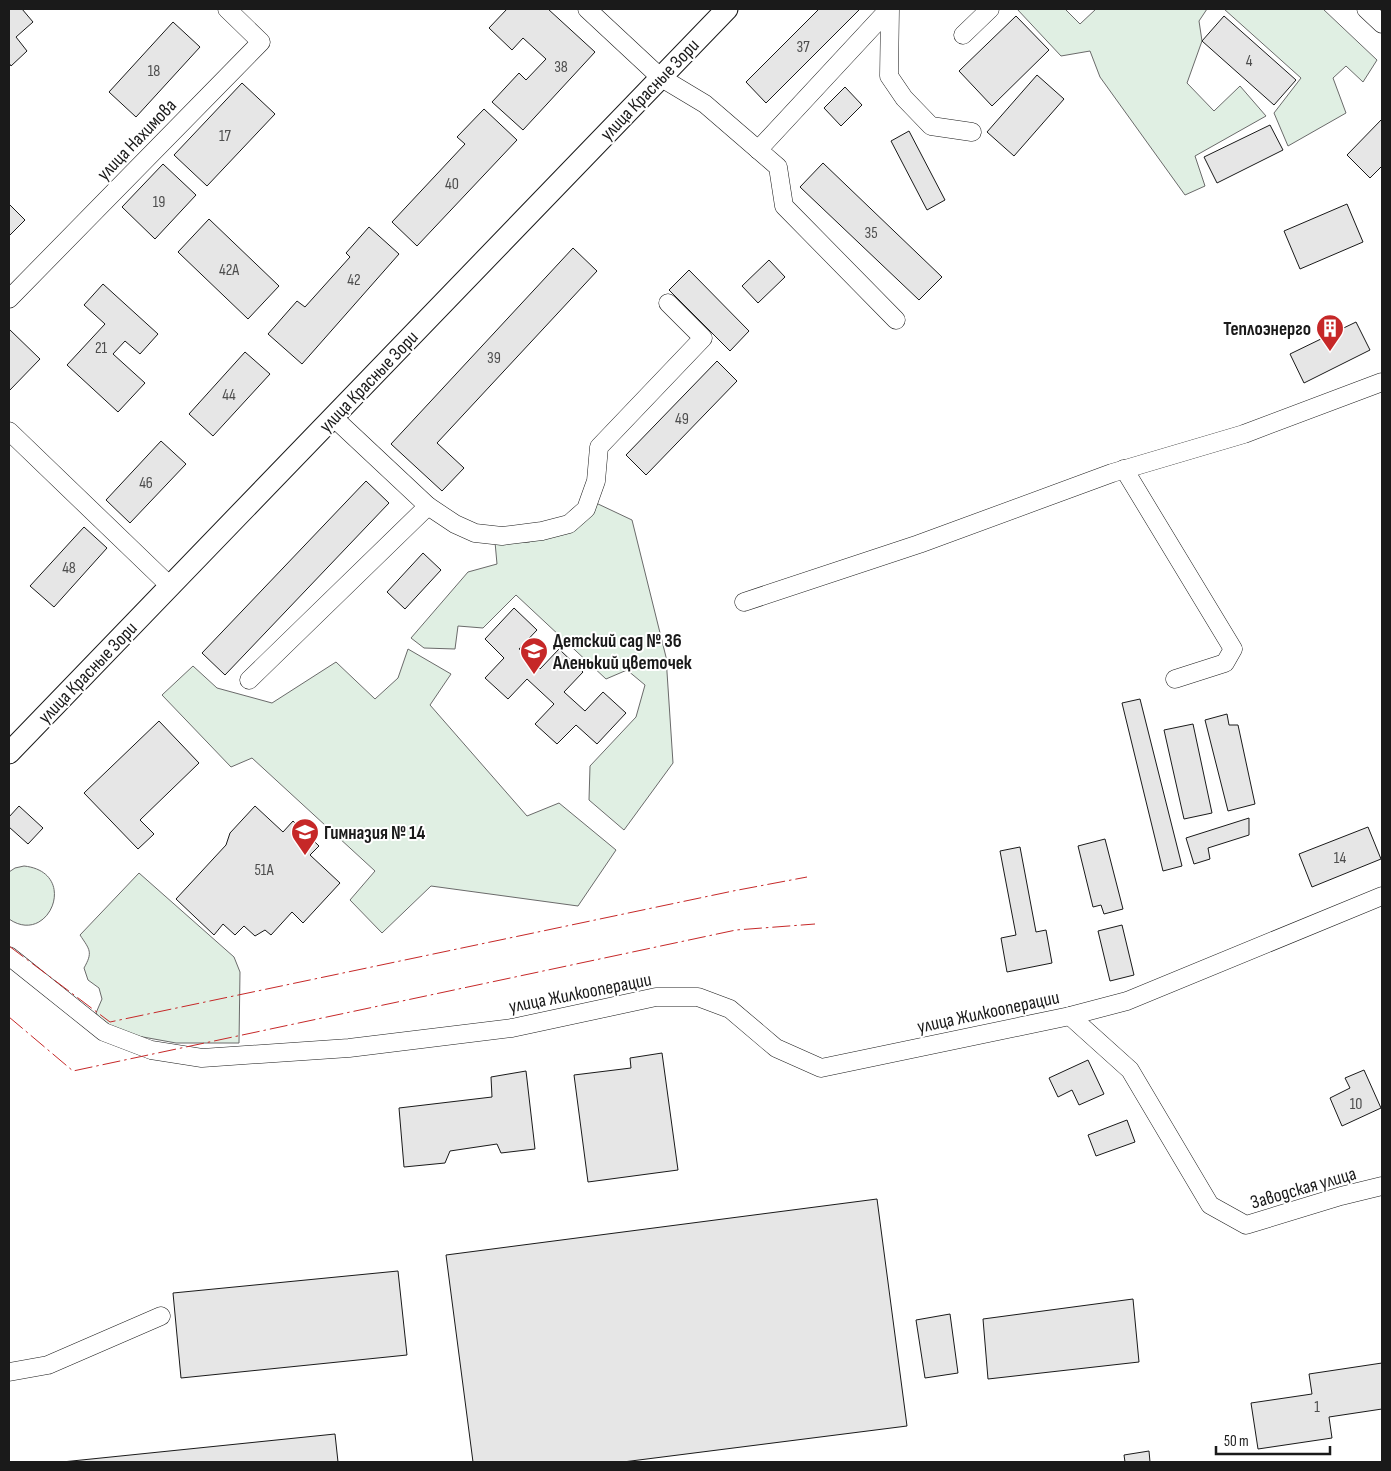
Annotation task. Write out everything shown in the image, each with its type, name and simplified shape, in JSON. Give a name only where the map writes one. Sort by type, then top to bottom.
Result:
[{"type":"main road","name":"улица Красные Зори","points":[[9,753],[727,9]]},
{"type":"street","name":"улица Нахимова","points":[[9,299],[261,42],[227,9]]},
{"type":"street","points":[[587,9],[660,77],[705,104],[778,166],[784,206],[896,320]]},
{"type":"street","points":[[758,150],[889,9]]},
{"type":"street","points":[[889,9],[889,76],[904,98],[931,126],[972,132]]},
{"type":"street","points":[[963,35],[990,9]]},
{"type":"street","points":[[1366,9],[1382,24]]},
{"type":"street","points":[[334,417],[428,506],[455,524],[475,533],[502,536],[542,531],[569,524],[586,509],[596,481],[599,447],[703,338],[668,303]]},
{"type":"street","points":[[744,602],[919,544],[1124,470],[1244,434],[1382,382]]},
{"type":"street","points":[[9,431],[170,586]]},
{"type":"street","points":[[1124,470],[1233,649],[1225,663],[1175,679]]},
{"type":"street","points":[[249,680],[428,506]]},
{"type":"street","name":"улица Жилкооперации","points":[[9,956],[104,1032],[152,1050],[202,1058],[349,1048],[483,1032],[512,1028],[656,997],[698,998],[730,1009],[776,1048],[821,1068],[1070,1016],[1127,1000],[1382,896]]},
{"type":"street","name":"Заводская улица","points":[[1070,1016],[1130,1070],[1210,1205],[1246,1225],[1341,1196],[1382,1186]]},
{"type":"street","points":[[9,1372],[48,1364],[161,1316]]},
{"type":"green space","points":[[1017,9],[1065,9],[1080,24],[1096,9],[1207,9],[1199,21],[1202,41],[1187,83],[1214,111],[1240,86],[1266,116],[1195,156],[1205,186],[1185,195],[1100,77],[1090,51],[1061,56]]},
{"type":"green space","points":[[1224,9],[1323,9],[1377,60],[1363,82],[1346,66],[1333,78],[1346,113],[1288,146],[1274,113],[1301,78]]},
{"type":"green space","points":[[596,503],[632,520],[666,657],[673,763],[624,830],[589,800],[590,766],[636,717],[645,685],[627,670],[606,679],[516,595],[483,628],[458,626],[455,649],[424,648],[411,638],[468,572],[497,564],[495,542],[529,542],[563,531]]},
{"type":"green space","points":[[408,649],[451,674],[430,705],[527,816],[559,803],[616,850],[578,906],[431,886],[382,933],[350,900],[375,871],[252,758],[231,767],[162,695],[193,666],[217,688],[272,703],[336,662],[375,699],[398,678]]},
{"type":"green space","points":[[24,866],[41,871],[51,881],[54,893],[52,905],[46,916],[36,923],[23,925],[9,919],[9,872]]},
{"type":"green space","points":[[139,873],[234,957],[240,972],[239,1043],[176,1043],[132,1035],[103,1023],[96,1013],[102,999],[99,988],[88,980],[84,968],[89,958],[89,951],[80,935]]},
{"type":"building","points":[[9,9],[22,9],[33,22],[16,37],[27,51],[11,66],[9,63]]},
{"type":"building","points":[[507,9],[548,9],[595,52],[523,130],[492,102],[519,73],[526,80],[546,59],[523,38],[512,50],[489,28]]},
{"type":"building","points":[[819,9],[860,9],[766,103],[746,82]]},
{"type":"building","points":[[1016,16],[1049,50],[992,106],[959,71]]},
{"type":"building","points":[[1224,16],[1296,80],[1274,105],[1202,41]]},
{"type":"building","points":[[173,22],[200,47],[136,117],[109,92]]},
{"type":"building","points":[[1037,75],[1064,99],[1014,156],[987,132]]},
{"type":"building","points":[[242,83],[275,114],[207,186],[174,155]]},
{"type":"building","points":[[845,87],[862,105],[841,126],[824,108]]},
{"type":"building","points":[[484,109],[517,140],[417,246],[392,222],[465,144],[457,137]]},
{"type":"building","points":[[1382,119],[1382,166],[1370,178],[1347,155]]},
{"type":"building","points":[[1270,125],[1283,150],[1217,183],[1204,157]]},
{"type":"building","points":[[909,131],[945,200],[927,210],[891,141]]},
{"type":"building","points":[[823,163],[942,277],[919,300],[800,187]]},
{"type":"building","points":[[163,164],[196,195],[155,239],[122,207]]},
{"type":"building","points":[[9,204],[25,220],[9,236]]},
{"type":"building","points":[[1347,204],[1363,242],[1300,269],[1284,231]]},
{"type":"building","points":[[209,219],[279,286],[248,319],[178,252]]},
{"type":"building","points":[[369,227],[399,254],[302,364],[268,334],[297,301],[305,307],[350,257],[346,253]]},
{"type":"building","points":[[573,248],[597,271],[437,443],[464,468],[442,491],[391,444]]},
{"type":"building","points":[[769,260],[785,277],[758,303],[742,286]]},
{"type":"building","points":[[689,270],[749,331],[730,351],[669,290]]},
{"type":"building","points":[[103,284],[158,334],[140,354],[125,341],[113,354],[145,383],[118,412],[67,365],[105,324],[84,305]]},
{"type":"building","name":"Теплоэнерго","points":[[1356,322],[1370,350],[1304,383],[1290,354]]},
{"type":"building","points":[[9,329],[40,359],[9,391]]},
{"type":"building","points":[[245,352],[270,374],[213,436],[189,414]]},
{"type":"building","points":[[717,361],[737,381],[646,475],[626,455]]},
{"type":"building","points":[[161,441],[186,464],[130,523],[106,500]]},
{"type":"building","points":[[366,481],[389,503],[225,675],[202,653]]},
{"type":"building","points":[[84,527],[107,548],[54,607],[30,586]]},
{"type":"building","points":[[423,553],[441,570],[405,609],[387,592]]},
{"type":"building","name":"Детский сад № 36 Аленький цветочек","points":[[514,608],[537,630],[519,649],[540,669],[559,649],[583,672],[564,692],[585,711],[603,692],[626,713],[597,744],[576,725],[557,744],[535,724],[554,704],[527,679],[508,699],[485,678],[504,658],[485,639]]},
{"type":"building","points":[[1140,699],[1182,866],[1163,871],[1122,703]]},
{"type":"building","points":[[1227,714],[1229,725],[1238,725],[1255,804],[1228,811],[1205,720]]},
{"type":"building","points":[[159,721],[199,763],[140,820],[154,834],[138,849],[84,793]]},
{"type":"building","points":[[1193,724],[1212,813],[1184,819],[1164,730]]},
{"type":"building","points":[[19,806],[43,828],[28,844],[9,827],[9,817]]},
{"type":"building","points":[[255,806],[283,832],[293,821],[319,846],[310,855],[340,883],[303,923],[292,912],[271,935],[265,930],[255,936],[244,926],[235,935],[223,924],[214,935],[176,899],[226,845],[230,833]]},
{"type":"building","points":[[1249,818],[1249,835],[1208,848],[1210,859],[1194,864],[1186,838]]},
{"type":"building","points":[[1368,827],[1381,859],[1312,887],[1299,854]]},
{"type":"building","points":[[1105,839],[1123,909],[1104,914],[1101,905],[1093,907],[1078,846]]},
{"type":"building","points":[[1020,847],[1036,932],[1046,930],[1052,963],[1007,972],[1001,938],[1016,935],[1000,851]]},
{"type":"building","points":[[1122,925],[1134,975],[1110,981],[1098,931]]},
{"type":"building","points":[[662,1053],[678,1170],[588,1182],[574,1075],[631,1068],[630,1058]]},
{"type":"building","points":[[1088,1060],[1104,1094],[1079,1105],[1072,1090],[1058,1097],[1049,1078]]},
{"type":"building","points":[[1364,1070],[1381,1108],[1342,1126],[1330,1098],[1350,1088],[1345,1078]]},
{"type":"building","points":[[526,1071],[535,1149],[501,1153],[497,1144],[450,1151],[445,1163],[404,1167],[399,1108],[492,1097],[491,1077]]},
{"type":"building","points":[[1127,1120],[1135,1142],[1096,1156],[1088,1135]]},
{"type":"building","points":[[877,1199],[907,1426],[623,1462],[473,1462],[446,1255]]},
{"type":"building","points":[[398,1271],[407,1355],[181,1378],[173,1293]]},
{"type":"building","points":[[1133,1299],[1139,1362],[988,1379],[983,1319]]},
{"type":"building","points":[[950,1314],[958,1373],[925,1378],[916,1320]]},
{"type":"building","points":[[1382,1363],[1382,1409],[1329,1417],[1332,1438],[1258,1449],[1251,1403],[1312,1394],[1309,1374]]},
{"type":"building","points":[[335,1434],[338,1462],[62,1462]]},
{"type":"building","points":[[1149,1451],[1150,1462],[1125,1462],[1124,1455]]},
{"type":"power","points":[[9,946],[110,1022],[807,877]]},
{"type":"power","points":[[9,1017],[73,1071],[736,930],[815,924]]},
{"type":"place","name":"Теплоэнерго","points":[[1330,352]]},
{"type":"place","name":"Детский сад № 36 Аленький цветочек","points":[[534,675]]},
{"type":"place","name":"Гимназия № 14","points":[[305,856]]}]
